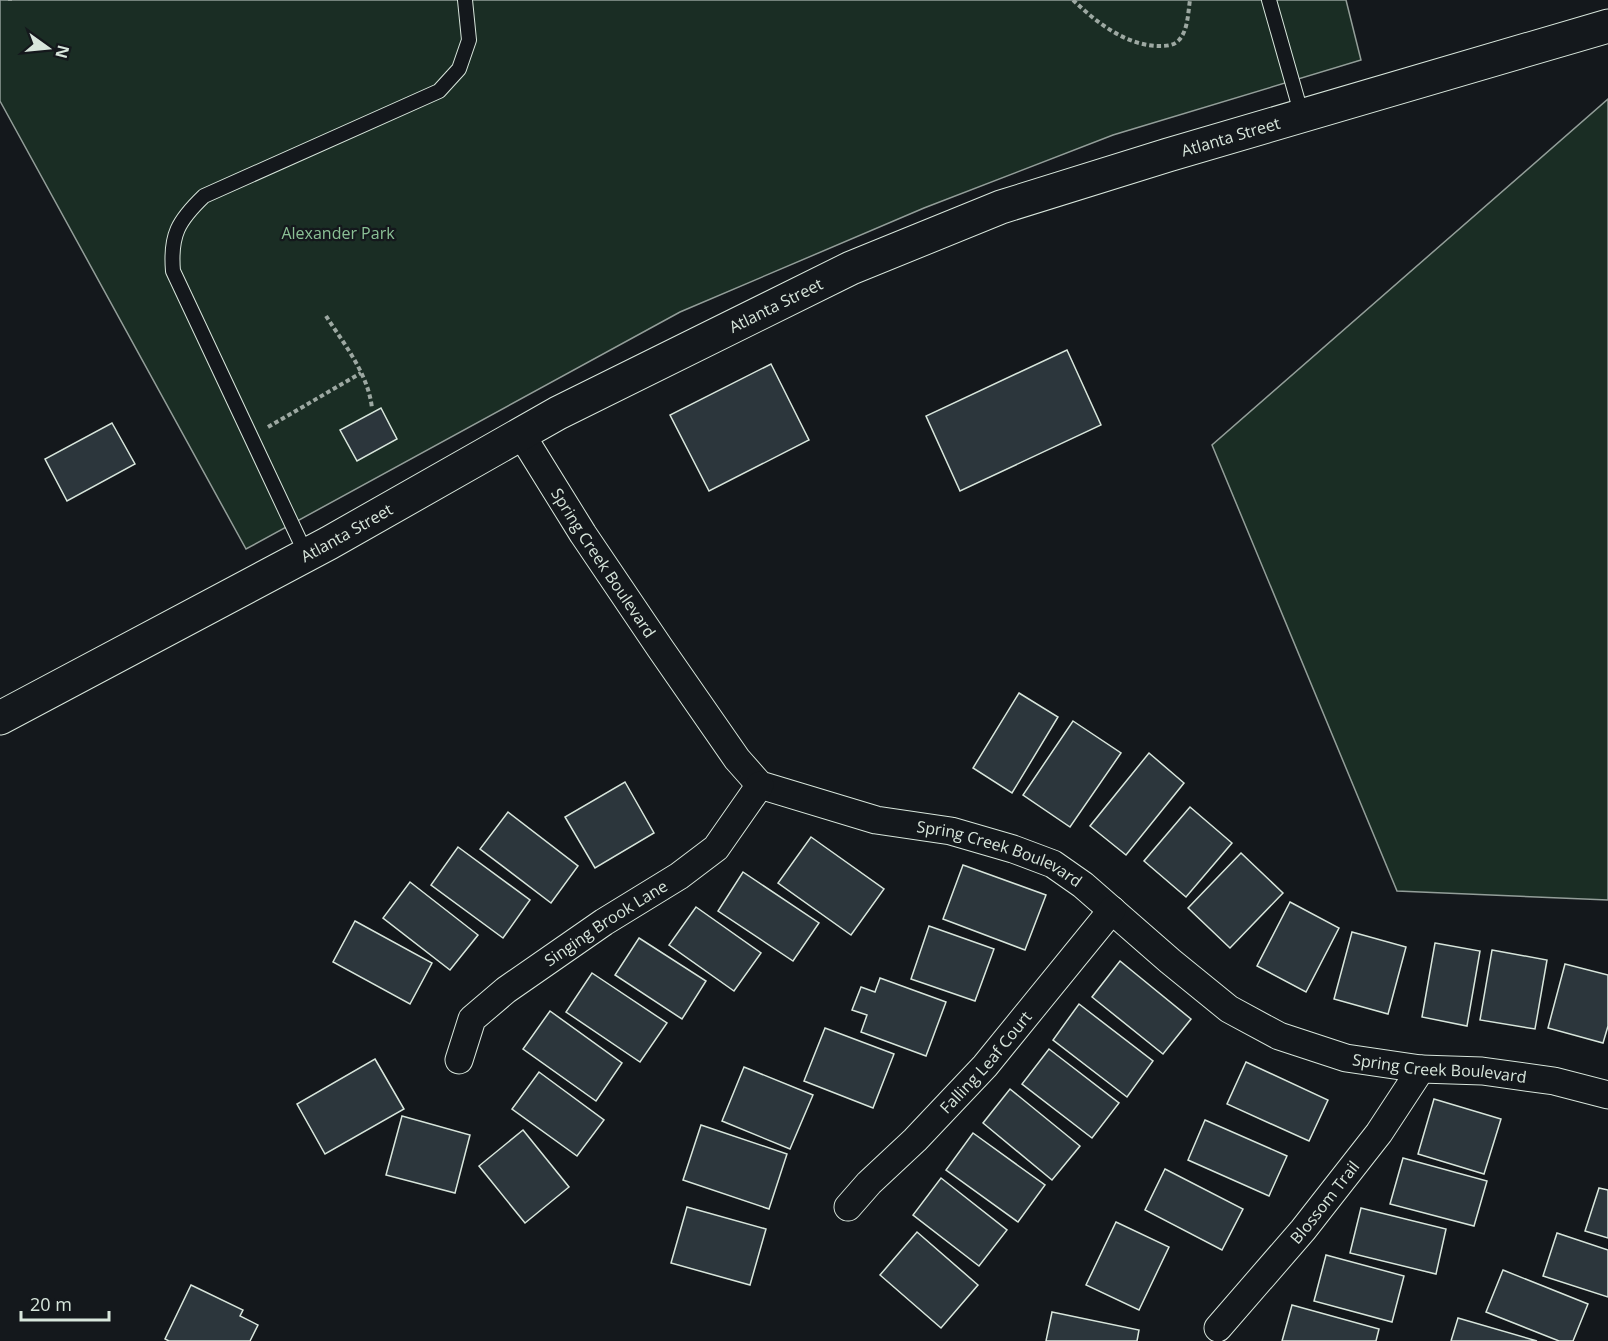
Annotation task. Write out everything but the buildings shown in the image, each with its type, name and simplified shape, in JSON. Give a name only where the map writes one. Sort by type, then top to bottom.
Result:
[{"type":"main road","name":"Atlanta Street","points":[[0,718],[329,543],[558,413],[852,268],[1001,207],[1608,26]]},
{"type":"street","name":"Spring Creek Boulevard","points":[[521,434],[583,534],[660,648],[737,759],[760,785],[876,820],[951,831],[1053,864],[1083,885],[1228,1009],[1280,1036],[1346,1058],[1421,1069],[1482,1071],[1554,1081],[1608,1095]]},
{"type":"street","name":"Singing Brook Lane","points":[[459,1060],[472,1019],[506,990],[604,922],[679,876],[716,848],[760,785]]},
{"type":"street","name":"Falling Leaf Court","points":[[848,1207],[869,1182],[915,1140],[985,1066],[1112,910]]},
{"type":"street","name":"Blossom Trail","points":[[1218,1328],[1303,1230],[1380,1133],[1421,1069]]},
{"type":"lane","points":[[306,554],[173,271],[171,249],[175,232],[186,214],[204,196],[439,90],[459,69],[469,40],[465,0]]},
{"type":"lane","points":[[1269,0],[1302,116]]},
{"type":"path","points":[[1073,0],[1089,15],[1124,38],[1149,46],[1166,46],[1177,43],[1185,33],[1190,0]]},
{"type":"path","points":[[326,316],[361,373],[371,398],[372,409]]},
{"type":"path","points":[[251,437],[361,373]]},
{"type":"green space","name":"Alexander Park","points":[[0,0],[1346,0],[1361,60],[1113,135],[924,208],[680,312],[246,549],[0,101]]},
{"type":"green space","points":[[1608,99],[1608,900],[1397,891],[1212,445]]}]
